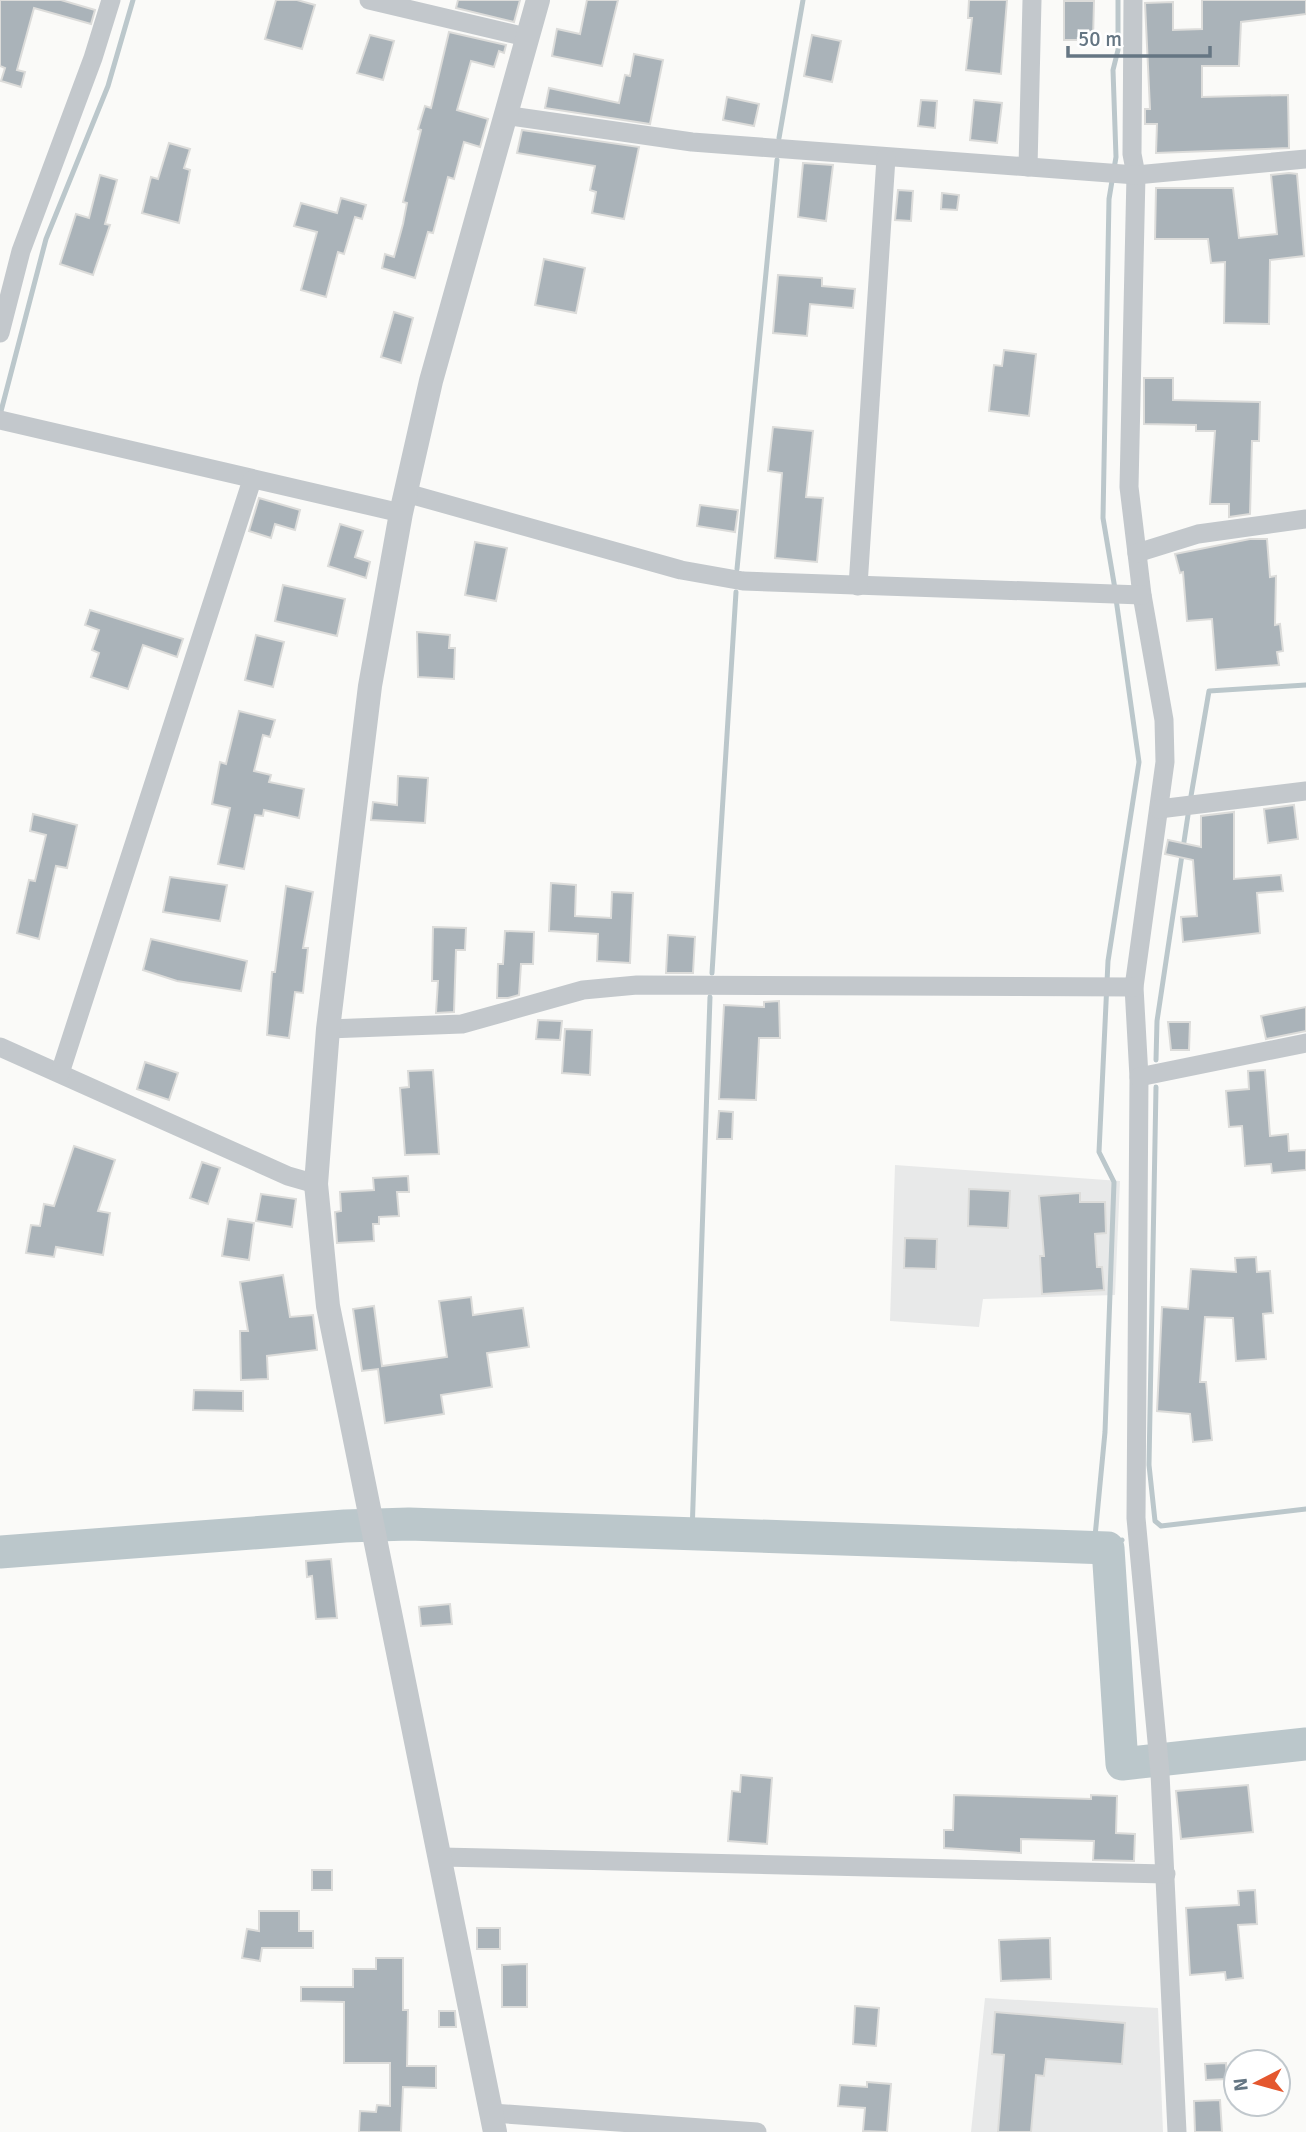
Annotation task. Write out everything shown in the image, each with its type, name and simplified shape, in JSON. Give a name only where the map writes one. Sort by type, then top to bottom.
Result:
[{"type":"street","points":[[0,333],[21,251],[93,58],[111,0]]},
{"type":"street","points":[[369,0],[526,37]]},
{"type":"street","points":[[538,0],[431,381],[403,503],[370,686],[328,1030],[316,1184],[328,1306],[494,2122],[757,2132]]},
{"type":"street","points":[[1028,167],[1032,0]]},
{"type":"street","points":[[1133,0],[1132,154],[1118,174],[1129,487],[1137,553],[1134,594],[1164,720],[1165,762],[1159,809],[1125,987],[1139,1077],[1136,1518],[1160,1773],[1177,2132]]},
{"type":"street","points":[[504,115],[692,142],[1118,174],[1306,159]]},
{"type":"street","points":[[858,586],[886,158]]},
{"type":"street","points":[[5,421],[252,480],[403,503],[681,570],[743,581],[1134,594]]},
{"type":"street","points":[[60,1073],[252,480]]},
{"type":"street","points":[[1137,553],[1198,534],[1306,519]]},
{"type":"street","points":[[1159,809],[1306,791]]},
{"type":"street","points":[[328,1030],[462,1024],[583,990],[637,985],[1125,987]]},
{"type":"street","points":[[1139,1077],[1306,1042]]},
{"type":"street","points":[[0,1046],[288,1176],[316,1184]]},
{"type":"street","points":[[441,1857],[1166,1874]]},
{"type":"shaded area","points":[[895,1165],[1120,1181],[1115,1295],[983,1299],[979,1327],[890,1321]]},
{"type":"shaded area","points":[[985,1998],[1158,2008],[1163,2132],[971,2132]]},
{"type":"building","points":[[0,0],[61,0],[95,10],[91,24],[34,8],[17,70],[25,72],[21,87],[1,81],[5,68],[0,66]]},
{"type":"building","points":[[276,0],[297,0],[315,5],[302,49],[265,39]]},
{"type":"building","points":[[458,0],[520,0],[514,22],[456,8]]},
{"type":"building","points":[[587,0],[618,0],[602,66],[552,56],[557,29],[580,34]]},
{"type":"building","points":[[969,0],[1007,0],[1001,74],[966,70],[972,18],[968,18]]},
{"type":"building","points":[[1202,0],[1306,0],[1306,14],[1241,22],[1239,66],[1202,66],[1202,97],[1288,95],[1289,148],[1156,153],[1157,124],[1145,124],[1145,109],[1150,109],[1145,3],[1173,2],[1173,30],[1202,29]]},
{"type":"building","points":[[1064,1],[1094,1],[1093,40],[1064,40]]},
{"type":"building","points":[[449,32],[506,45],[504,53],[499,51],[494,67],[471,61],[457,110],[488,119],[480,147],[464,142],[454,179],[448,177],[433,233],[428,232],[415,278],[382,268],[385,254],[394,257],[407,203],[403,202],[421,130],[418,129],[425,106],[431,108]]},
{"type":"building","points":[[370,35],[394,41],[383,80],[357,73]]},
{"type":"building","points":[[812,35],[841,41],[832,82],[804,76]]},
{"type":"building","points":[[634,54],[663,60],[650,124],[545,108],[549,88],[619,103],[625,75],[630,76]]},
{"type":"building","points":[[727,97],[759,104],[754,126],[723,120]]},
{"type":"building","points":[[921,100],[937,101],[935,128],[918,126]]},
{"type":"building","points":[[974,100],[1002,103],[997,143],[970,140]]},
{"type":"building","points":[[522,130],[639,147],[624,219],[592,213],[596,192],[590,190],[595,166],[517,153]]},
{"type":"building","points":[[169,143],[190,149],[184,168],[190,170],[179,223],[142,213],[151,177],[158,179]]},
{"type":"building","points":[[803,163],[833,165],[826,221],[798,217]]},
{"type":"building","points":[[1297,174],[1304,256],[1270,260],[1269,324],[1224,323],[1225,262],[1211,263],[1208,239],[1155,239],[1156,188],[1233,188],[1239,238],[1277,234],[1271,175]]},
{"type":"building","points":[[100,175],[117,180],[105,224],[110,225],[93,275],[60,264],[76,214],[89,218]]},
{"type":"building","points":[[898,190],[913,191],[911,221],[895,220]]},
{"type":"building","points":[[942,193],[959,195],[957,210],[941,209]]},
{"type":"building","points":[[341,198],[366,205],[362,219],[355,217],[344,254],[338,252],[326,297],[301,290],[317,232],[294,226],[301,203],[337,213]]},
{"type":"building","points":[[544,259],[585,268],[576,313],[535,305]]},
{"type":"building","points":[[778,275],[822,278],[822,286],[855,289],[853,308],[810,304],[807,336],[773,333]]},
{"type":"building","points":[[394,312],[413,318],[401,363],[381,357]]},
{"type":"building","points":[[1004,350],[1036,354],[1029,416],[989,411],[994,365],[1002,366]]},
{"type":"building","points":[[1144,378],[1173,378],[1173,400],[1260,402],[1259,441],[1252,441],[1250,514],[1229,517],[1229,504],[1210,504],[1215,431],[1196,431],[1196,425],[1144,424]]},
{"type":"building","points":[[773,427],[813,431],[806,497],[823,498],[817,562],[775,558],[782,473],[768,471]]},
{"type":"building","points":[[259,498],[300,510],[295,530],[275,524],[271,538],[249,531]]},
{"type":"building","points":[[700,505],[738,510],[735,532],[697,526]]},
{"type":"building","points":[[340,524],[363,531],[355,557],[370,562],[366,578],[328,566]]},
{"type":"building","points":[[1250,539],[1267,539],[1270,577],[1276,576],[1275,625],[1280,624],[1283,651],[1277,652],[1279,665],[1216,670],[1212,619],[1187,621],[1183,572],[1180,573],[1175,554]]},
{"type":"building","points":[[475,542],[507,548],[496,601],[465,595]]},
{"type":"building","points":[[283,585],[345,599],[337,636],[275,621]]},
{"type":"building","points":[[90,610],[183,639],[177,657],[143,645],[128,689],[91,677],[99,653],[92,650],[99,630],[85,625]]},
{"type":"building","points":[[417,632],[450,635],[449,648],[455,648],[454,679],[418,677]]},
{"type":"building","points":[[256,635],[284,642],[273,687],[245,680]]},
{"type":"building","points":[[239,711],[275,720],[270,737],[263,735],[254,771],[271,775],[269,782],[304,789],[299,818],[264,810],[263,816],[255,815],[244,869],[218,864],[230,808],[212,804],[220,762],[226,764]]},
{"type":"building","points":[[398,776],[428,778],[425,823],[371,820],[373,802],[397,805]]},
{"type":"building","points":[[1294,805],[1298,839],[1268,843],[1264,809]]},
{"type":"building","points":[[1234,812],[1234,879],[1281,875],[1283,891],[1257,893],[1260,933],[1183,942],[1181,917],[1197,916],[1193,860],[1165,854],[1168,840],[1201,847],[1201,816]]},
{"type":"building","points":[[33,814],[77,825],[67,868],[56,866],[39,939],[17,933],[29,880],[35,881],[46,835],[30,831]]},
{"type":"building","points":[[170,877],[227,885],[220,921],[163,912]]},
{"type":"building","points":[[551,883],[576,885],[575,916],[611,918],[612,892],[633,893],[630,963],[597,961],[598,934],[549,931]]},
{"type":"building","points":[[286,886],[313,892],[303,948],[308,948],[303,993],[295,992],[289,1038],[267,1035],[272,972],[275,972]]},
{"type":"building","points":[[433,927],[466,928],[465,950],[456,950],[454,1012],[436,1013],[438,981],[432,981]]},
{"type":"building","points":[[505,931],[534,932],[533,964],[521,964],[519,995],[497,998],[498,964],[503,964]]},
{"type":"building","points":[[668,935],[695,937],[693,973],[666,973]]},
{"type":"building","points":[[151,939],[247,961],[241,991],[177,981],[143,970]]},
{"type":"building","points":[[779,1001],[780,1038],[759,1038],[756,1100],[719,1099],[724,1005],[764,1007],[764,1002]]},
{"type":"building","points":[[1306,1007],[1306,1031],[1266,1039],[1261,1016]]},
{"type":"building","points":[[538,1020],[562,1021],[560,1040],[536,1039]]},
{"type":"building","points":[[1168,1022],[1190,1022],[1189,1050],[1171,1050]]},
{"type":"building","points":[[565,1029],[592,1030],[590,1075],[562,1073]]},
{"type":"building","points":[[145,1062],[178,1073],[169,1100],[137,1089]]},
{"type":"building","points":[[433,1070],[439,1154],[405,1155],[400,1088],[409,1087],[408,1071]]},
{"type":"building","points":[[1265,1070],[1270,1136],[1288,1134],[1289,1151],[1306,1150],[1306,1170],[1272,1173],[1271,1164],[1245,1166],[1242,1126],[1229,1127],[1226,1091],[1249,1089],[1248,1071]]},
{"type":"building","points":[[719,1111],[733,1112],[732,1139],[717,1139]]},
{"type":"building","points":[[74,1146],[115,1160],[98,1211],[110,1213],[103,1255],[56,1247],[54,1257],[26,1253],[31,1225],[40,1226],[44,1204],[54,1206]]},
{"type":"building","points":[[202,1162],[220,1168],[208,1204],[190,1198]]},
{"type":"building","points":[[408,1176],[409,1192],[397,1192],[399,1216],[379,1217],[379,1224],[373,1224],[374,1241],[337,1243],[335,1212],[341,1211],[340,1192],[374,1190],[373,1178]]},
{"type":"building","points":[[969,1189],[1010,1191],[1008,1228],[968,1226]]},
{"type":"building","points":[[1080,1193],[1080,1202],[1105,1202],[1106,1233],[1095,1234],[1097,1267],[1102,1267],[1104,1290],[1042,1294],[1040,1256],[1044,1256],[1039,1196]]},
{"type":"building","points":[[261,1194],[296,1199],[292,1227],[256,1221]]},
{"type":"building","points":[[228,1219],[254,1223],[249,1260],[222,1256]]},
{"type":"building","points":[[905,1238],[937,1239],[936,1269],[904,1268]]},
{"type":"building","points":[[1256,1257],[1257,1272],[1270,1271],[1273,1313],[1263,1314],[1266,1359],[1236,1361],[1233,1318],[1205,1317],[1200,1382],[1206,1382],[1212,1440],[1193,1442],[1190,1414],[1157,1411],[1162,1307],[1188,1309],[1191,1269],[1236,1272],[1235,1258]]},
{"type":"building","points":[[283,1275],[290,1317],[313,1315],[317,1350],[267,1356],[268,1379],[241,1380],[240,1331],[248,1331],[240,1282]]},
{"type":"building","points":[[471,1297],[473,1315],[523,1308],[529,1347],[487,1353],[492,1387],[441,1395],[444,1414],[385,1423],[378,1369],[362,1371],[353,1309],[374,1306],[382,1366],[447,1357],[439,1301]]},
{"type":"building","points":[[194,1390],[243,1391],[243,1411],[193,1410]]},
{"type":"building","points":[[331,1559],[337,1618],[316,1619],[312,1576],[307,1577],[306,1561]]},
{"type":"building","points":[[450,1604],[452,1624],[421,1626],[419,1607]]},
{"type":"building","points":[[741,1775],[772,1778],[767,1844],[728,1841],[732,1791],[740,1792]]},
{"type":"building","points":[[1248,1785],[1253,1832],[1181,1839],[1176,1791]]},
{"type":"building","points":[[954,1795],[1091,1799],[1091,1795],[1117,1796],[1116,1833],[1135,1834],[1134,1861],[1093,1860],[1094,1841],[1021,1839],[1021,1853],[944,1848],[944,1830],[953,1830]]},
{"type":"building","points":[[312,1870],[332,1870],[332,1890],[312,1890]]},
{"type":"building","points":[[1255,1890],[1257,1924],[1238,1925],[1243,1978],[1226,1980],[1225,1972],[1190,1975],[1186,1908],[1239,1905],[1238,1891]]},
{"type":"building","points":[[259,1911],[299,1911],[299,1931],[313,1931],[313,1948],[262,1948],[260,1961],[242,1958],[247,1929],[259,1931]]},
{"type":"building","points":[[477,1928],[500,1928],[500,1949],[477,1949]]},
{"type":"building","points":[[1050,1938],[1051,1979],[1001,1981],[999,1940]]},
{"type":"building","points":[[376,1958],[403,1958],[403,2010],[408,2010],[407,2066],[436,2066],[436,2088],[403,2087],[401,2132],[359,2132],[360,2111],[376,2112],[377,2105],[390,2106],[390,2063],[344,2063],[344,2002],[301,2001],[301,1987],[353,1987],[353,1969],[376,1969]]},
{"type":"building","points":[[527,1964],[527,2007],[502,2007],[502,1965]]},
{"type":"building","points":[[855,2006],[879,2008],[876,2046],[853,2044]]},
{"type":"building","points":[[439,2011],[455,2011],[456,2027],[439,2027]]},
{"type":"building","points":[[995,2012],[1125,2023],[1122,2064],[1046,2059],[1044,2076],[1036,2075],[1031,2132],[998,2132],[1004,2055],[992,2054]]},
{"type":"building","points":[[1222,2063],[1222,2079],[1206,2080],[1205,2064]]},
{"type":"building","points":[[867,2082],[891,2084],[887,2132],[863,2131],[865,2108],[838,2106],[840,2085],[867,2087]]},
{"type":"building","points":[[1220,2100],[1222,2132],[1195,2132],[1194,2101]]},
{"type":"waterway","points":[[0,415],[46,239],[108,86],[133,0]]},
{"type":"waterway","points":[[779,138],[803,0]]},
{"type":"waterway","points":[[1115,589],[1103,518],[1109,199],[1116,157],[1113,70],[1118,50],[1118,0]]},
{"type":"waterway","points":[[737,569],[777,160]]},
{"type":"waterway","points":[[712,973],[736,592]]},
{"type":"waterway","points":[[1094,1547],[1105,1432],[1114,1182],[1099,1152],[1108,961],[1139,762],[1116,599]]},
{"type":"waterway","points":[[1191,796],[1209,691],[1306,685]]},
{"type":"waterway","points":[[1156,1060],[1157,1021],[1188,815]]},
{"type":"waterway","points":[[692,1534],[710,997]]},
{"type":"waterway","points":[[1156,1087],[1149,1465],[1155,1521],[1161,1526],[1306,1509]]},
{"type":"waterway","points":[[0,1552],[345,1526],[409,1524],[1108,1548],[1122,1764],[1306,1744]]},
{"type":"waterway","points":[[1108,1548],[1122,1540]]}]
